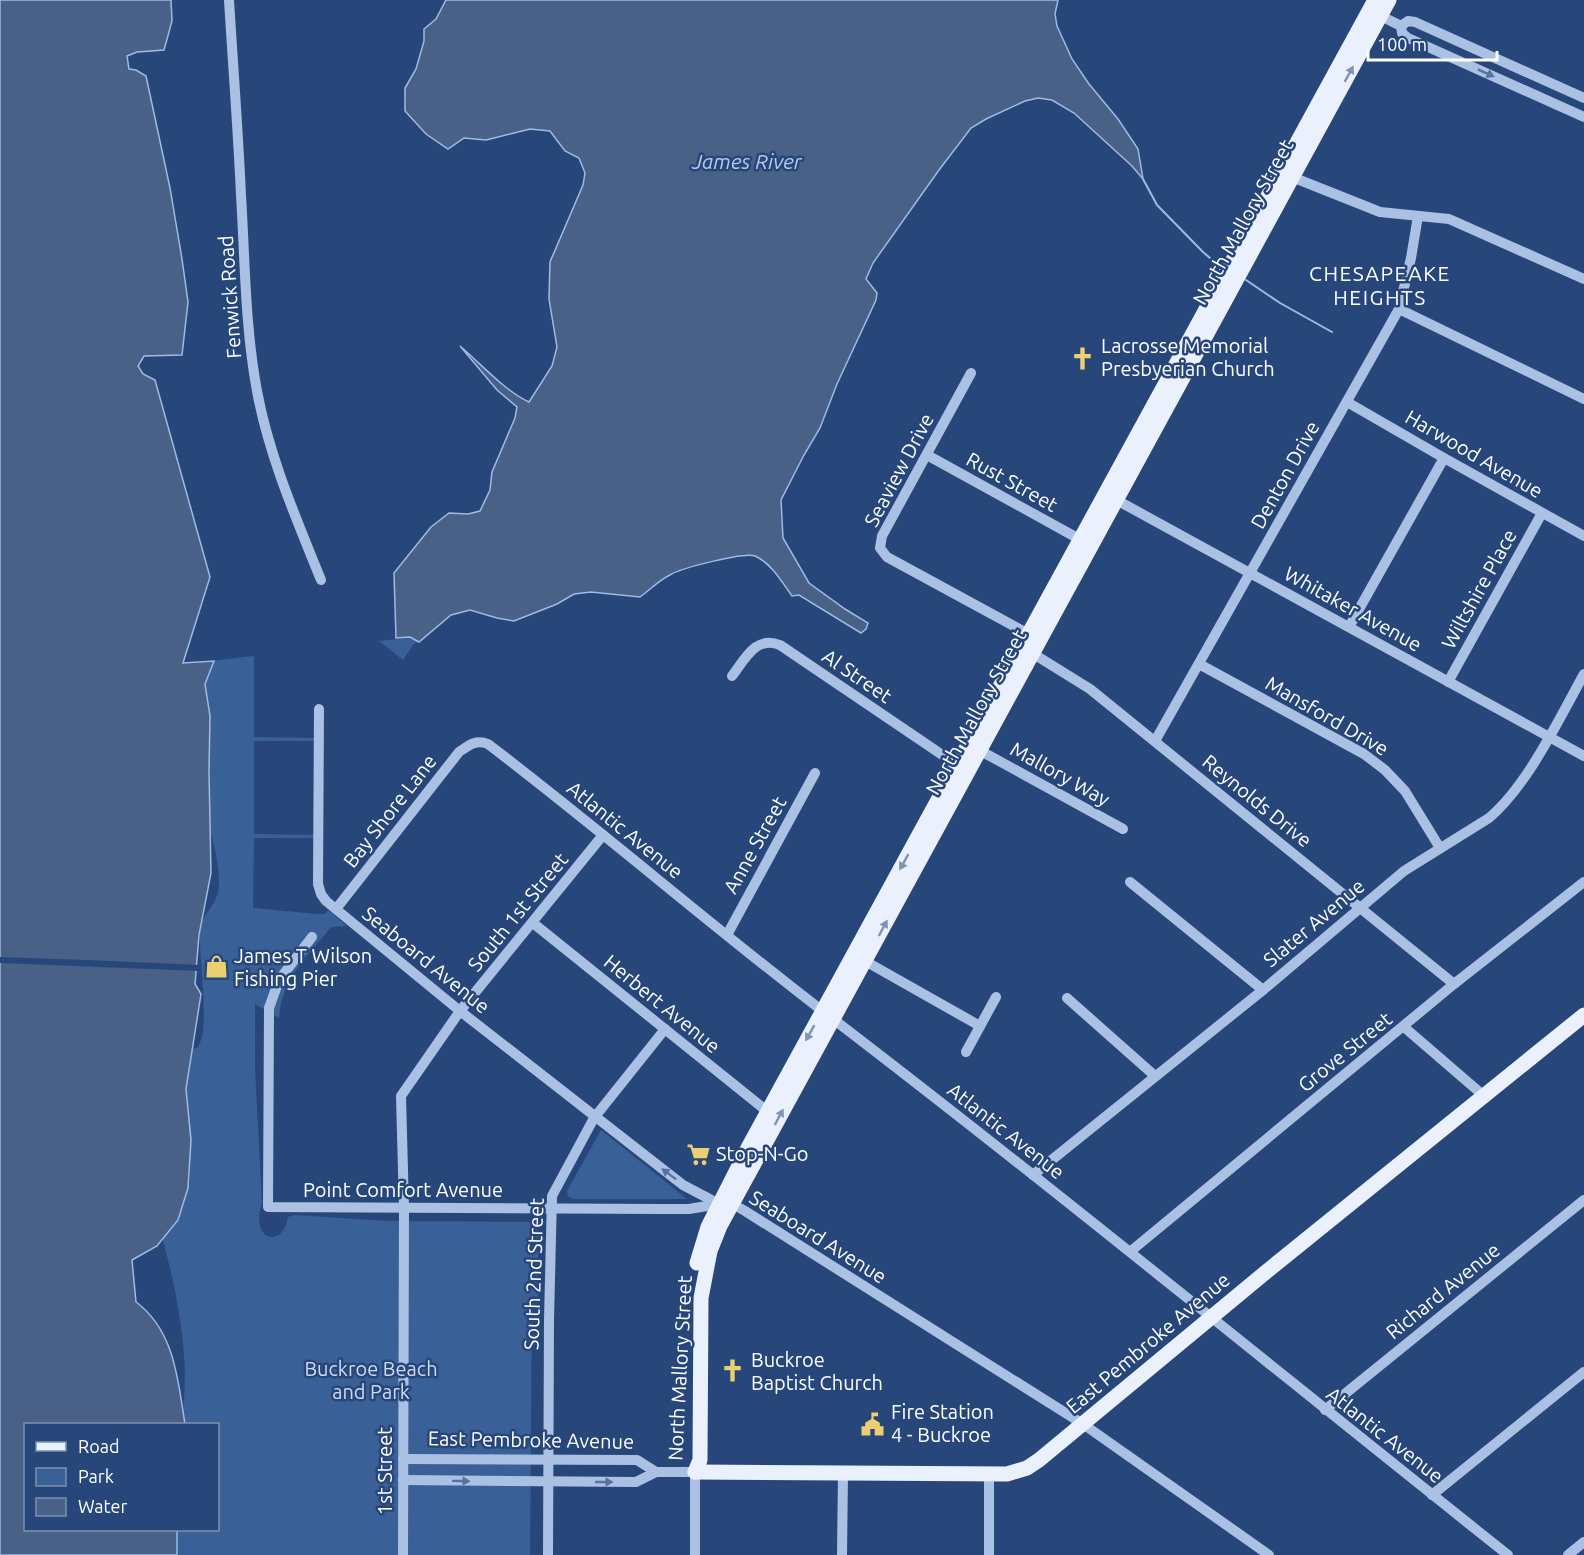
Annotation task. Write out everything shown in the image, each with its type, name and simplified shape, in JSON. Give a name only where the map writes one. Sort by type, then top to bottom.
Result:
[{"type":"main road","name":"North Mallory Street","points":[[696,1472],[700,1460],[701,1298],[710,1251],[725,1205],[768,1112],[865,960],[962,768],[979,750],[1110,497],[1375,9],[1389,0]]},
{"type":"main road","name":"North Mallory Street","points":[[725,1205],[962,768],[1033,643],[1081,540],[1110,497]]},
{"type":"main road","name":"East Pembroke Avenue","points":[[696,1472],[1014,1473],[1027,1468],[1040,1460],[1266,1272],[1584,1015]]},
{"type":"street","name":"Fenwick Road","points":[[229,0],[250,341],[257,391],[286,492],[321,580]]},
{"type":"street","points":[[1375,9],[1401,26],[1402,33],[1408,38],[1584,117]]},
{"type":"street","points":[[1401,26],[1405,22],[1415,22],[1584,98]]},
{"type":"street","points":[[1287,174],[1380,212],[1449,219],[1584,279]]},
{"type":"street","name":"Denton Drive","points":[[1155,741],[1399,309],[1412,258],[1418,216]]},
{"type":"street","points":[[1399,309],[1584,399]]},
{"type":"street","name":"Seaview Drive","points":[[971,373],[880,543],[883,553],[1033,643]]},
{"type":"street","name":"Harwood Avenue","points":[[1347,402],[1584,536]]},
{"type":"street","name":"Rust Street","points":[[927,455],[1081,540]]},
{"type":"street","points":[[1349,627],[1444,458]]},
{"type":"street","name":"Whitaker Avenue","points":[[1110,497],[1584,756]]},
{"type":"street","name":"Wiltshire Place","points":[[1448,682],[1542,513]]},
{"type":"street","name":"Al Street","points":[[732,676],[757,645],[765,642],[780,645],[962,768]]},
{"type":"street","name":"Reynolds Drive","points":[[1033,643],[1454,984]]},
{"type":"street","name":"Mansford Drive","points":[[1199,664],[1364,754],[1385,770],[1406,791],[1440,848]]},
{"type":"street","name":"Slater Avenue","points":[[1033,1175],[1263,990],[1404,871],[1500,809],[1518,788],[1584,674]]},
{"type":"street","name":"Seaboard Avenue","points":[[319,709],[318,884],[323,898],[594,1118],[683,1185],[725,1205],[745,1211],[1083,1424],[1269,1555]]},
{"type":"street","name":"Bay Shore Lane","points":[[336,909],[459,752],[479,741]]},
{"type":"street","name":"Atlantic Avenue","points":[[479,741],[488,744],[505,757],[828,1015],[1131,1251],[1325,1410],[1508,1555]]},
{"type":"street","name":"Mallory Way","points":[[979,750],[1123,829]]},
{"type":"street","name":"Anne Street","points":[[727,934],[815,773]]},
{"type":"street","name":"South 1st Street","points":[[404,1208],[401,1096],[460,1011],[603,835]]},
{"type":"street","points":[[1130,882],[1263,990]]},
{"type":"street","name":"Grove Street","points":[[1131,1251],[1454,984],[1584,882]]},
{"type":"street","name":"Herbert Avenue","points":[[533,923],[768,1112]]},
{"type":"street","name":"Point Comfort Avenue","points":[[312,937],[279,980],[269,1008],[268,1207],[689,1209],[725,1205]]},
{"type":"street","points":[[865,960],[980,1026]]},
{"type":"street","points":[[966,1052],[996,997]]},
{"type":"street","points":[[1067,998],[1155,1076]]},
{"type":"street","points":[[1404,1027],[1484,1096]]},
{"type":"street","name":"South 2nd Street","points":[[548,1555],[552,1196],[594,1118],[665,1029]]},
{"type":"street","name":"Richard Avenue","points":[[1325,1410],[1584,1200]]},
{"type":"street","name":"1st Street","points":[[403,1555],[404,1208]]},
{"type":"street","points":[[1432,1495],[1584,1371]]},
{"type":"street","name":"East Pembroke Avenue","points":[[403,1459],[637,1460],[656,1472]]},
{"type":"street","name":"East Pembroke Avenue","points":[[403,1480],[636,1482],[656,1472],[696,1472]]},
{"type":"street","name":"North Mallory Street","points":[[695,1555],[696,1472]]},
{"type":"street","points":[[842,1555],[843,1473]]},
{"type":"street","points":[[989,1473],[989,1555]]},
{"type":"street","points":[[1568,1555],[1584,1542]]},
{"type":"green space","points":[[426,636],[413,645],[403,660],[379,641]]},
{"type":"green space","name":"Buckroe Beach and Park","points":[[254,656],[254,737],[319,738],[319,741],[254,741],[254,834],[319,835],[319,838],[254,838],[253,908],[317,914],[325,914],[328,910],[347,926],[331,927],[305,958],[285,991],[279,1018],[255,1004],[255,1069],[262,1203],[259,1216],[260,1226],[263,1233],[274,1237],[280,1234],[285,1227],[288,1217],[294,1215],[388,1221],[538,1222],[538,1307],[532,1308],[530,1555],[176,1555],[176,1531],[219,1531],[219,1423],[182,1423],[185,1381],[183,1339],[174,1287],[157,1220],[185,1194],[190,1181],[182,1051],[196,1048],[201,1041],[204,1012],[200,932],[201,924],[216,898],[219,882],[216,853],[206,814],[195,752],[183,664]]},
{"type":"green space","points":[[601,1130],[687,1199],[573,1199],[568,1196],[567,1191]]},
{"type":"water","points":[[0,0],[171,0],[172,21],[164,50],[137,52],[127,56],[129,69],[146,76],[170,188],[188,302],[182,355],[144,356],[138,366],[143,374],[155,380],[210,577],[183,663],[214,661],[205,684],[210,716],[211,873],[199,935],[195,984],[201,994],[186,1089],[191,1140],[188,1188],[178,1220],[157,1246],[132,1260],[136,1302],[149,1314],[167,1342],[177,1374],[185,1423],[24,1423],[24,1531],[177,1531],[177,1555],[0,1555]]},
{"type":"water","name":"James River","points":[[446,0],[1058,0],[1055,14],[1057,26],[1072,59],[1138,149],[1143,179],[1074,113],[1052,100],[1038,98],[1025,101],[971,128],[873,263],[866,279],[877,293],[876,300],[837,384],[820,428],[781,500],[783,538],[809,583],[868,623],[866,629],[861,633],[799,595],[792,596],[766,563],[749,555],[712,561],[676,572],[640,597],[591,592],[574,594],[557,604],[514,621],[470,610],[451,615],[419,642],[410,637],[396,638],[394,573],[431,527],[449,513],[468,514],[480,511],[490,490],[492,472],[515,418],[517,407],[497,390],[460,346],[502,384],[529,402],[552,366],[557,347],[549,299],[550,262],[583,185],[585,173],[579,158],[565,151],[550,131],[530,129],[486,140],[464,138],[448,149],[426,134],[405,111],[405,88],[416,69],[424,41],[424,29],[436,19]]},
{"type":"pier","points":[[0,957],[200,965],[200,971],[0,963]]},
{"type":"waterway","points":[[1143,179],[1157,205],[1217,264]]},
{"type":"waterway","points":[[1246,280],[1280,303],[1332,332]]},
{"type":"place","name":"Lacrosse Memorial Presbyerian Church","points":[[1083,358]]},
{"type":"place","name":"James T Wilson Fishing Pier","points":[[216,967]]},
{"type":"place","name":"Stop-N-Go","points":[[698,1154]]},
{"type":"place","name":"Buckroe Baptist Church","points":[[733,1371]]},
{"type":"place","name":"Fire Station 4 - Buckroe","points":[[873,1424]]},
{"type":"district","name":"CHESAPEAKE HEIGHTS","points":[[1380,286]]}]
